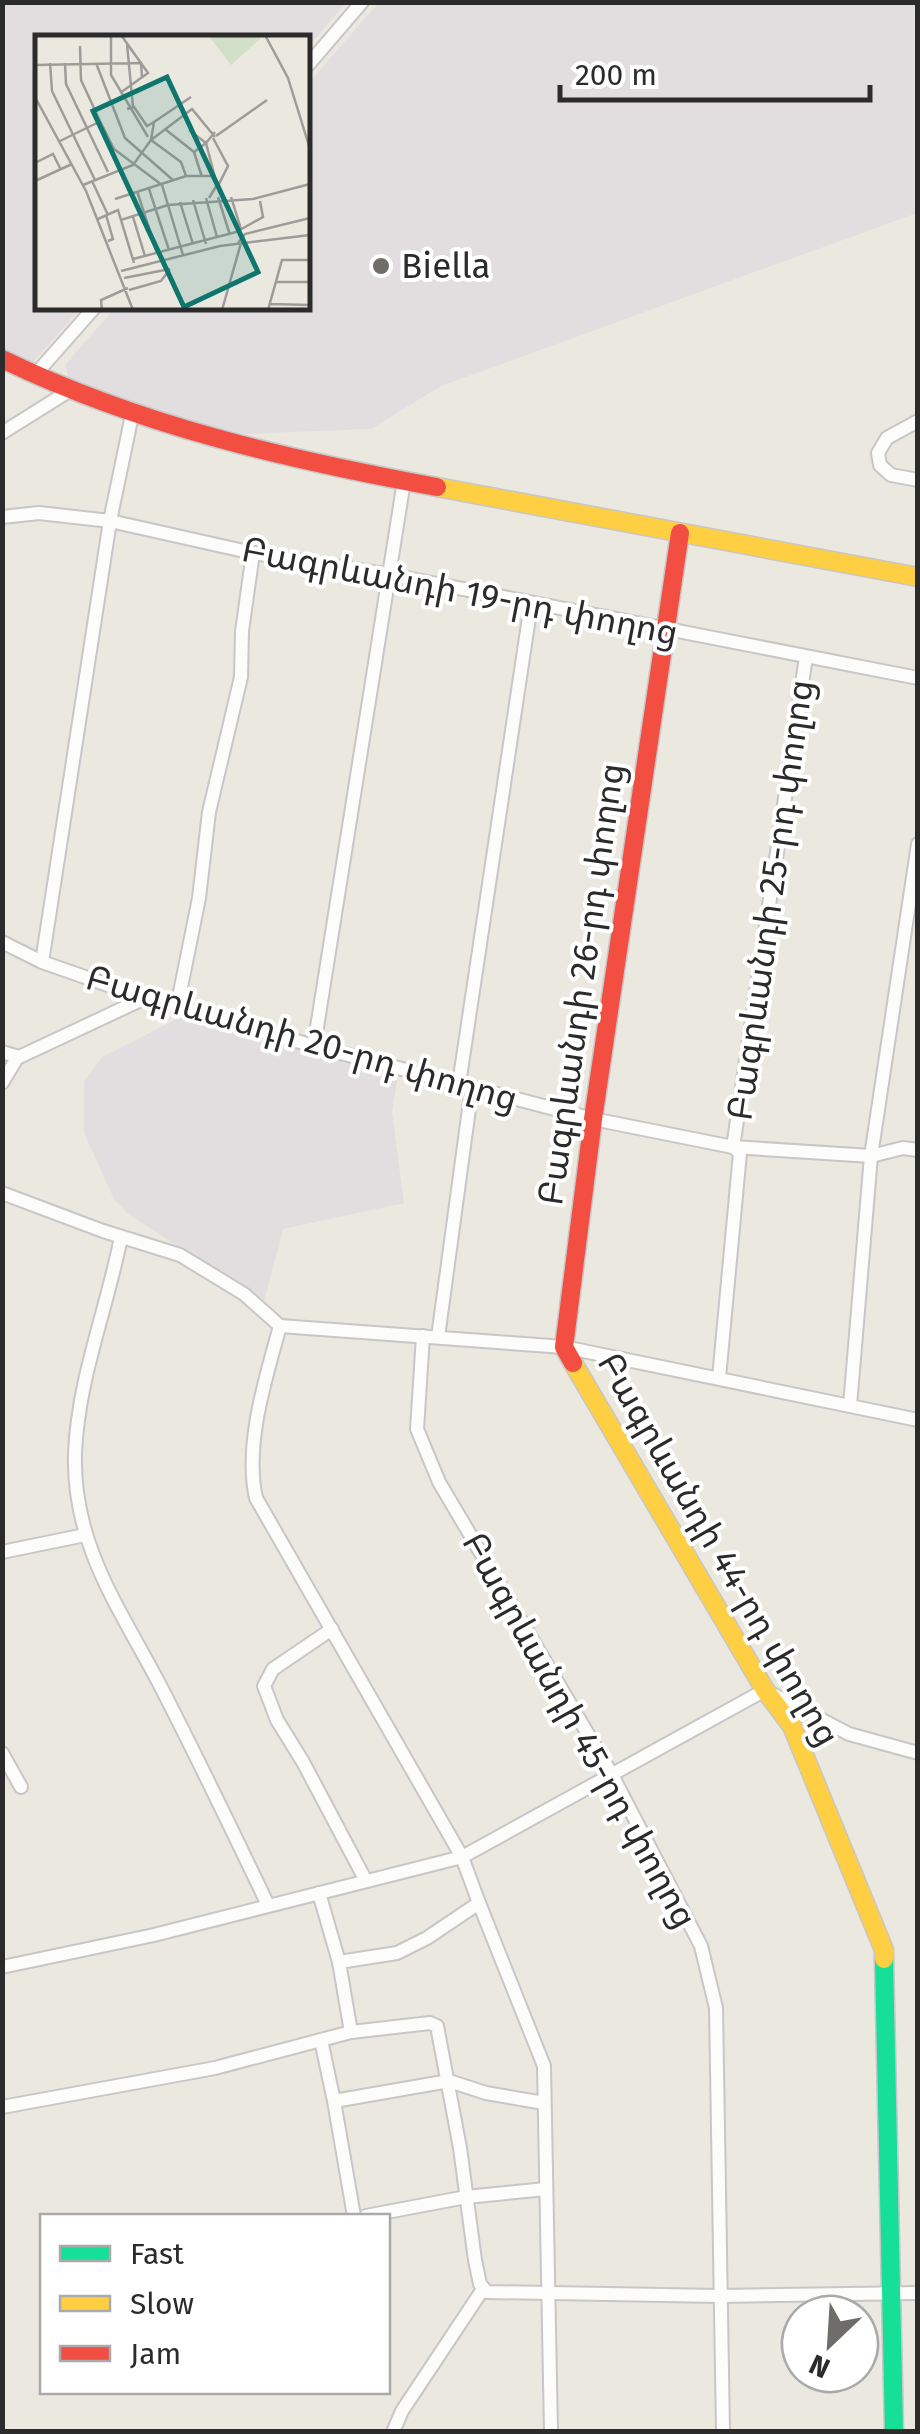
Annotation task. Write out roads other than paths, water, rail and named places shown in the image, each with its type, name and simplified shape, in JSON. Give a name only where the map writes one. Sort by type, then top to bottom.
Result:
[{"type":"street","points":[[310,62],[362,2]]},
{"type":"street","points":[[34,376],[92,310]]},
{"type":"street","points":[[2,360],[132,415],[260,452],[918,578]]},
{"type":"street","points":[[2,433],[70,391]]},
{"type":"street","points":[[42,962],[110,521],[132,415]]},
{"type":"street","points":[[918,421],[887,438],[878,454],[880,465],[891,475],[918,480]]},
{"type":"street","points":[[314,1046],[404,481]]},
{"type":"street","name":"Բագրևանդի 19-րդ փողոց","points":[[2,518],[39,513],[110,521],[254,553],[390,575],[918,678]]},
{"type":"street","name":"Բագրևանդի 26-րդ փողոց","points":[[564,1347],[593,1119],[680,533]]},
{"type":"street","points":[[178,1006],[199,898],[209,812],[241,677],[242,630],[254,553]]},
{"type":"street","points":[[438,1337],[465,1086],[531,604]]},
{"type":"street","name":"Բագրևանդի 25-րդ փողոց","points":[[719,1378],[740,1153],[733,1148],[806,657]]},
{"type":"street","points":[[850,1406],[871,1156],[918,844]]},
{"type":"street","name":"Բագրևանդի 20-րդ փողոց","points":[[2,942],[42,962],[145,998],[593,1119],[733,1148],[871,1156],[886,1150],[918,1150]]},
{"type":"street","points":[[2,1082],[19,1057],[145,998]]},
{"type":"street","points":[[2,1052],[19,1057]]},
{"type":"street","points":[[2,1192],[180,1255],[244,1294],[280,1326],[564,1347],[918,1420]]},
{"type":"street","points":[[121,1237],[80,1408],[75,1456],[85,1535],[118,1613],[161,1687],[268,1905]]},
{"type":"street","points":[[280,1326],[260,1398],[252,1482],[256,1498],[462,1857],[544,2066],[550,2432]]},
{"type":"street","name":"Բագրևանդի 45-րդ փողոց","points":[[423,1336],[417,1429],[439,1482],[611,1773],[701,1946],[716,2008],[723,2432]]},
{"type":"street","name":"Բագրևանդի 44-րդ փողոց","points":[[564,1347],[765,1690],[792,1726],[884,1950],[894,2432]]},
{"type":"street","points":[[2,1552],[85,1535]]},
{"type":"street","points":[[332,1629],[273,1669],[264,1686],[277,1720],[366,1881]]},
{"type":"street","points":[[2,1968],[154,1935],[462,1857],[765,1690],[850,1734],[918,1752]]},
{"type":"street","points":[[2,1752],[21,1787]]},
{"type":"street","points":[[319,1892],[339,1962],[351,2032]]},
{"type":"street","points":[[339,1962],[397,1954],[479,1903]]},
{"type":"street","points":[[2,2107],[216,2068],[351,2032],[430,2023],[436,2026],[449,2081],[474,2260],[483,2290]]},
{"type":"street","points":[[321,2040],[354,2214]]},
{"type":"street","points":[[334,2101],[449,2081],[486,2094],[544,2103]]},
{"type":"street","points":[[377,2214],[466,2197],[546,2189]]},
{"type":"street","points":[[483,2290],[720,2296],[918,2293]]},
{"type":"street","points":[[393,2432],[402,2411],[483,2290]]},
{"type":"place","name":"Biella","points":[[381,266]]}]
